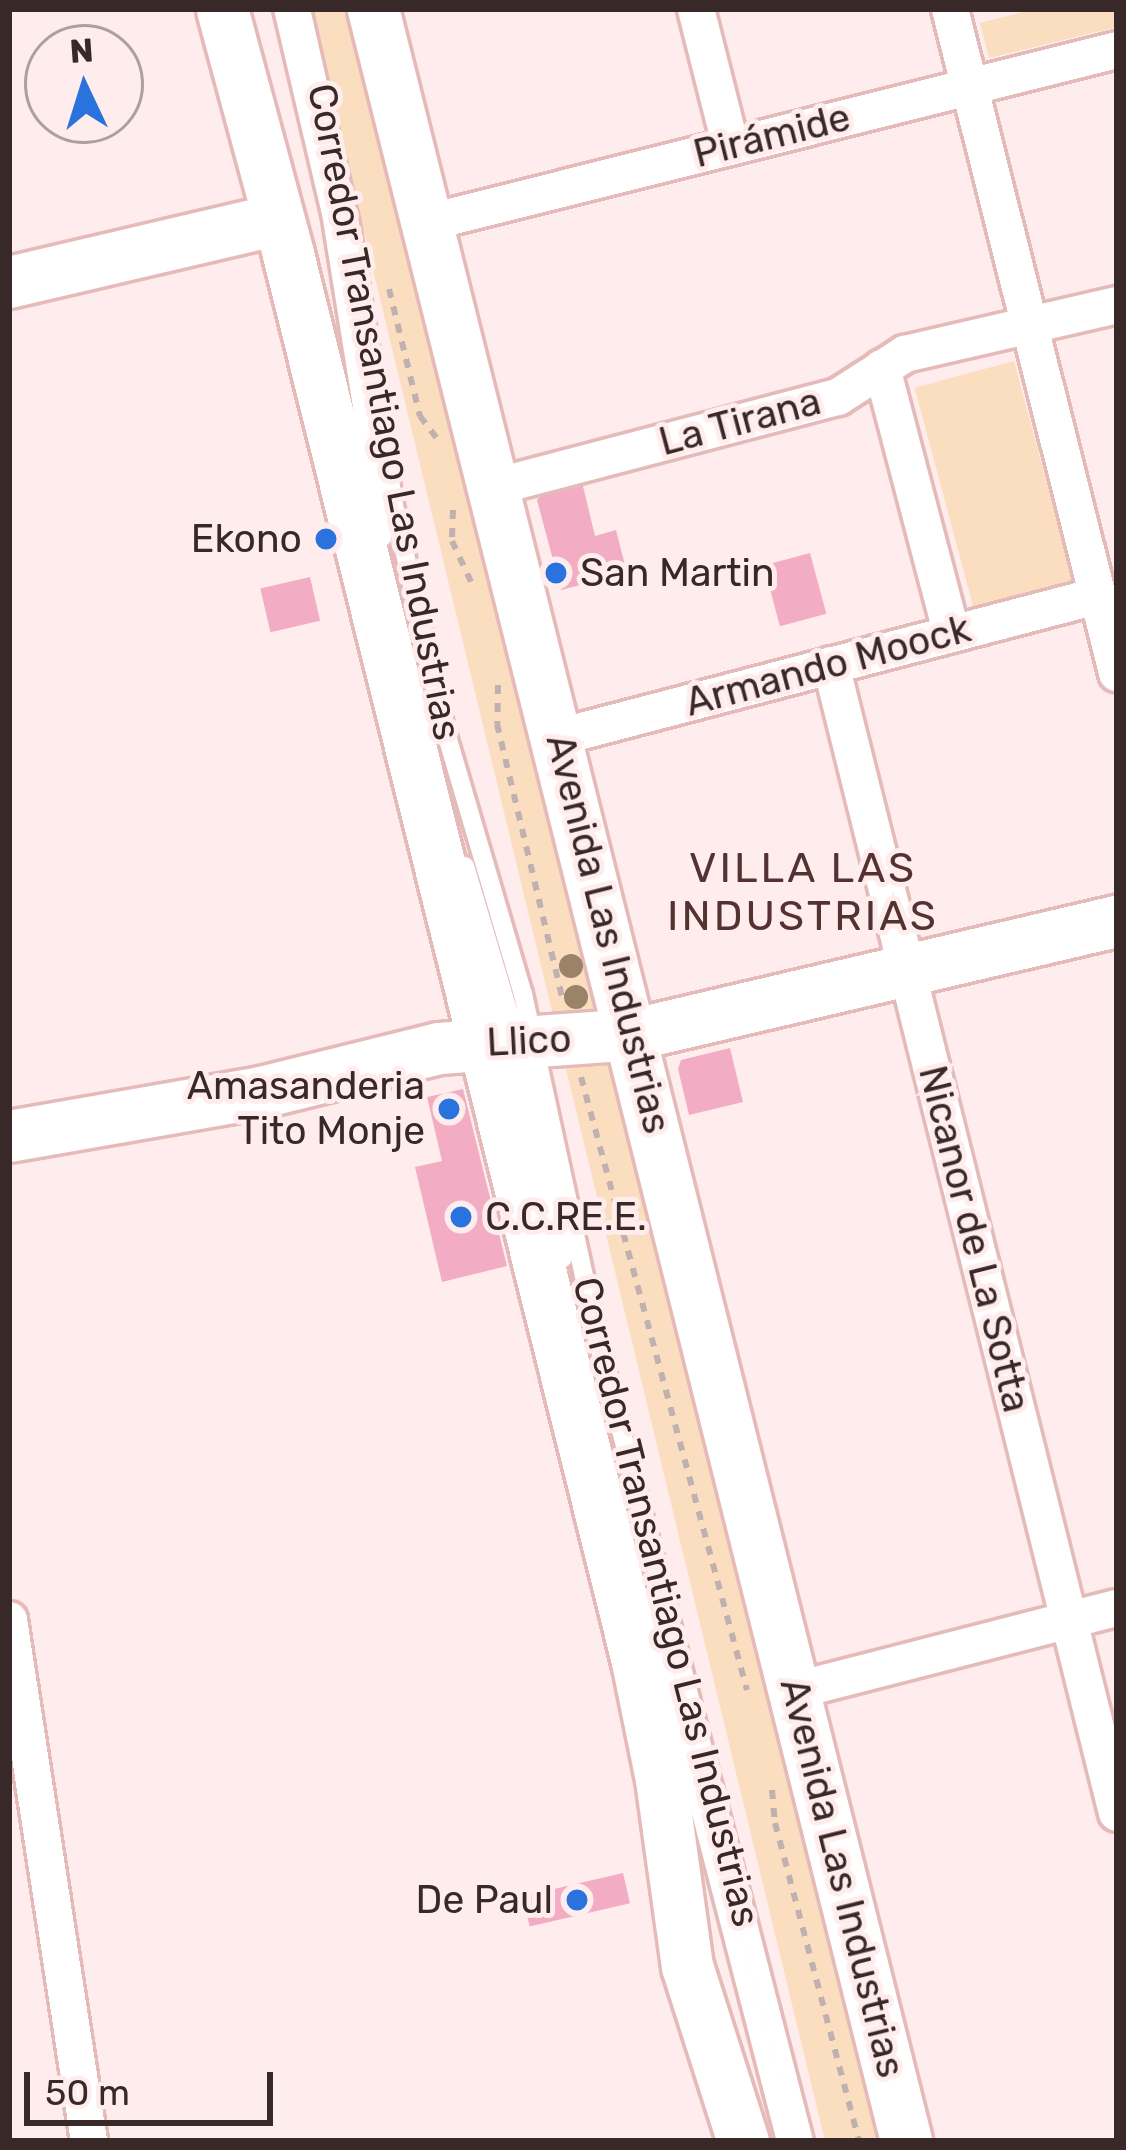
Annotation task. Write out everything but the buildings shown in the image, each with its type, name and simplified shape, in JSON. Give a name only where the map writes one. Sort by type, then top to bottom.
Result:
[{"type":"main road","points":[[222,9],[511,1040],[651,1725],[687,1966],[743,2141]]},
{"type":"main road","name":"Avenida Las Industrias","points":[[373,9],[634,1034],[906,2141]]},
{"type":"main road","points":[[9,282],[278,219]]},
{"type":"main road","name":"Llico","points":[[9,1136],[261,1092],[439,1048],[634,1034],[1117,921]]},
{"type":"street","points":[[696,9],[731,147]]},
{"type":"street","points":[[950,9],[1117,674]]},
{"type":"street","name":"Pirámide","points":[[426,223],[1117,50]]},
{"type":"street","name":"La Tirana","points":[[494,487],[838,397],[905,354],[1117,304]]},
{"type":"street","points":[[882,368],[952,634]]},
{"type":"street","name":"Armando Moock","points":[[559,736],[1097,596]]},
{"type":"street","name":"Nicanor de La Sotta","points":[[831,665],[1117,1813]]},
{"type":"street","points":[[796,1690],[1117,1608]]},
{"type":"street","points":[[9,1620],[89,2141]]},
{"type":"lane","name":"Corredor Transantiago Las Industrias","points":[[283,9],[335,235],[400,616],[447,806],[598,1345],[804,2141]]},
{"type":"lane","name":"Corredor Transantiago Las Industrias","points":[[301,9],[350,225],[401,538],[459,788],[511,949],[511,1040],[600,1414],[786,2141]]},
{"type":"shaded area","points":[[310,9],[356,9],[890,2141],[825,2141]]},
{"type":"shaded area","points":[[1035,9],[1117,9],[1117,27],[989,58],[980,23]]},
{"type":"shaded area","points":[[1014,361],[1073,580],[973,607],[915,388]]},
{"type":"place","name":"Ekono","points":[[326,539]]},
{"type":"place","name":"San Martin","points":[[556,573]]},
{"type":"place","name":"Amasanderia Tito Monje","points":[[449,1109]]},
{"type":"place","name":"C.C.RE.E.","points":[[461,1217]]},
{"type":"place","name":"De Paul","points":[[577,1900]]},
{"type":"district","name":"VILLA LAS INDUSTRIAS","points":[[803,892]]}]
